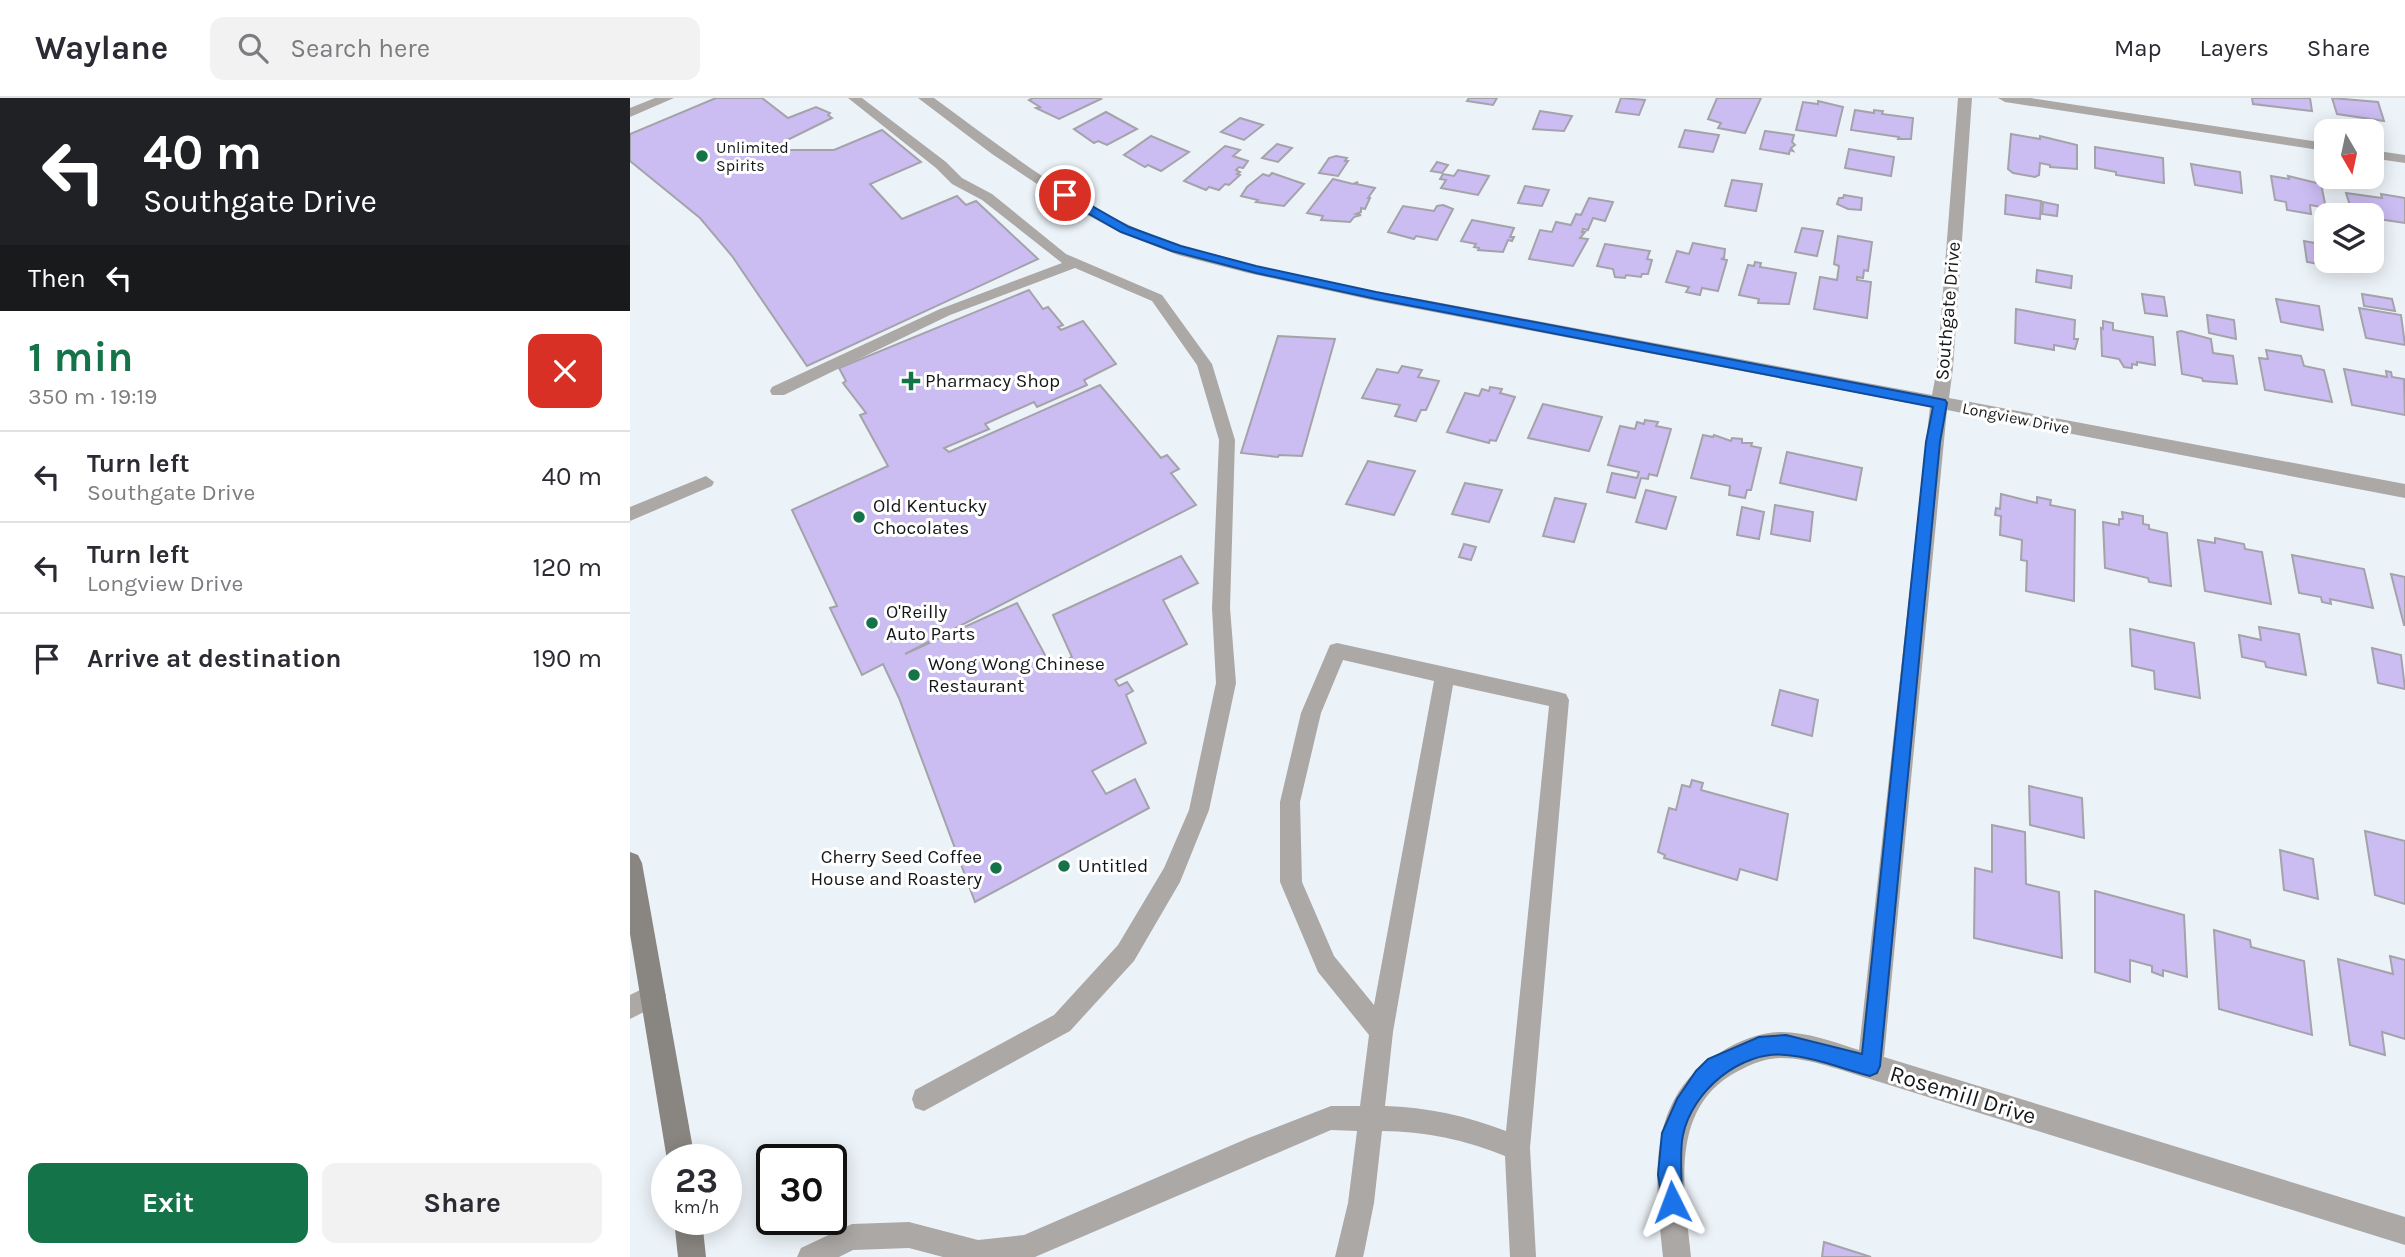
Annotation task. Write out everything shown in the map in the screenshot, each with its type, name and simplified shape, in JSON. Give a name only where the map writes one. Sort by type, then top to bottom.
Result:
[{"type":"main road","points":[[630,863],[678,1144]]},
{"type":"main road","points":[[690,1235],[692,1257]]},
{"type":"street","points":[[630,113],[667,98]]},
{"type":"street","name":"Longview Drive","points":[[925,98],[1028,172],[1125,230],[1256,270],[1376,296],[2405,491]]},
{"type":"street","name":"Southgate Drive","points":[[1870,1066],[1933,442],[1940,403],[1965,98]]},
{"type":"street","points":[[2005,98],[2314,145]]},
{"type":"street","points":[[2384,156],[2405,159]]},
{"type":"street","name":"Rosemill Drive","points":[[1677,1257],[1669,1175],[1672,1133],[1684,1106],[1703,1078],[1716,1066],[1759,1047],[1786,1045],[1870,1066],[2405,1231]]},
{"type":"lane","points":[[854,98],[941,165],[957,181],[997,205],[1046,247],[1075,263],[1157,298],[1204,364],[1227,440],[1222,582],[1226,683],[1199,810],[1172,875],[1126,953],[1062,1023],[924,1098]]},
{"type":"lane","points":[[778,391],[945,313],[1075,263]]},
{"type":"lane","points":[[630,514],[706,482]]},
{"type":"lane","points":[[1381,1032],[1326,964],[1291,882],[1290,803],[1311,713],[1337,651],[1559,700],[1517,1148],[1523,1257]]},
{"type":"lane","points":[[1348,1257],[1361,1203],[1381,1032],[1445,673]]},
{"type":"lane","points":[[630,1007],[654,995]]},
{"type":"lane","points":[[810,1257],[852,1237],[909,1235],[978,1255],[1025,1248],[1255,1148],[1331,1118],[1413,1119],[1474,1132],[1517,1148]]},
{"type":"building","points":[[716,98],[762,98],[788,118],[816,107],[830,113],[828,115],[832,118],[767,150],[834,150],[882,130],[921,162],[870,184],[902,219],[957,196],[966,205],[976,201],[1038,259],[807,366],[732,256],[700,218],[630,161],[630,134]]},
{"type":"building","points":[[1469,98],[1497,98],[1493,105],[1467,101]]},
{"type":"building","points":[[1621,98],[1645,100],[1639,115],[1616,112]]},
{"type":"building","points":[[1717,98],[1761,98],[1745,133],[1718,128],[1721,123],[1708,119]]},
{"type":"building","points":[[2252,98],[2310,98],[2312,111],[2253,104]]},
{"type":"building","points":[[2332,98],[2378,102],[2383,119],[2371,119],[2337,114]]},
{"type":"building","points":[[1101,99],[1059,119],[1036,108],[1040,107],[1029,100]]},
{"type":"building","points":[[1818,101],[1843,107],[1836,136],[1796,130],[1803,102],[1818,104]]},
{"type":"building","points":[[1855,110],[1874,113],[1874,110],[1883,111],[1882,114],[1913,118],[1911,139],[1851,130]]},
{"type":"building","points":[[1540,111],[1572,116],[1564,131],[1533,129]]},
{"type":"building","points":[[1106,112],[1137,129],[1107,145],[1098,141],[1094,143],[1074,129]]},
{"type":"building","points":[[1240,118],[1263,125],[1244,140],[1221,132]]},
{"type":"building","points":[[1685,130],[1719,135],[1713,152],[1679,147]]},
{"type":"building","points":[[1765,131],[1794,135],[1792,142],[1795,145],[1791,148],[1793,151],[1790,150],[1789,154],[1760,149]]},
{"type":"building","points":[[2011,134],[2040,139],[2040,136],[2077,145],[2077,169],[2050,167],[2040,163],[2039,175],[2035,177],[2013,173],[2008,169]]},
{"type":"building","points":[[1151,136],[1189,152],[1161,171],[1148,165],[1145,167],[1124,155]]},
{"type":"building","points":[[1277,144],[1292,148],[1278,162],[1262,158]]},
{"type":"building","points":[[1225,146],[1240,150],[1233,156],[1248,161],[1243,168],[1236,170],[1240,175],[1229,185],[1225,184],[1219,190],[1209,187],[1206,190],[1184,181]]},
{"type":"building","points":[[2095,147],[2163,158],[2164,183],[2116,175],[2116,172],[2095,168]]},
{"type":"building","points":[[1849,149],[1894,157],[1891,176],[1845,168]]},
{"type":"building","points":[[1329,158],[1347,158],[1345,161],[1348,161],[1338,176],[1319,173]]},
{"type":"building","points":[[1437,162],[1448,165],[1442,173],[1431,171]]},
{"type":"building","points":[[2191,164],[2240,172],[2242,193],[2195,185]]},
{"type":"building","points":[[1458,170],[1489,176],[1478,195],[1441,188],[1446,180],[1440,179],[1443,174],[1454,176]]},
{"type":"building","points":[[1272,173],[1304,184],[1284,206],[1256,202],[1258,200],[1241,196],[1247,187],[1263,174],[1269,176]]},
{"type":"building","points":[[2271,176],[2289,179],[2288,176],[2314,182],[2314,189],[2322,189],[2325,203],[2310,205],[2311,214],[2287,210],[2286,202],[2275,200]]},
{"type":"building","points":[[1333,179],[1353,184],[1358,182],[1356,184],[1375,188],[1365,209],[1361,208],[1361,212],[1356,214],[1361,215],[1350,222],[1321,220],[1323,216],[1307,213]]},
{"type":"building","points":[[1732,180],[1762,184],[1756,211],[1725,206]]},
{"type":"building","points":[[1525,186],[1549,190],[1542,206],[1518,203]]},
{"type":"building","points":[[2346,193],[2405,198],[2405,223],[2384,220],[2384,203],[2349,203]]},
{"type":"building","points":[[1844,195],[1862,198],[1861,210],[1848,209],[1837,204],[1839,198]]},
{"type":"building","points":[[2006,195],[2041,201],[2040,219],[2005,214]]},
{"type":"building","points":[[1589,198],[1613,202],[1605,221],[1593,218],[1588,230],[1583,229],[1582,232],[1585,232],[1580,238],[1588,239],[1573,266],[1529,259],[1540,230],[1552,232],[1556,222],[1571,225],[1576,214],[1581,215]]},
{"type":"building","points":[[2043,202],[2058,205],[2057,216],[2042,214]]},
{"type":"building","points":[[1403,206],[1434,211],[1437,206],[1453,209],[1437,240],[1416,236],[1414,239],[1388,232]]},
{"type":"building","points":[[1472,220],[1514,228],[1510,237],[1514,237],[1512,241],[1508,240],[1503,252],[1478,250],[1479,248],[1474,247],[1476,244],[1461,241]]},
{"type":"building","points":[[1802,228],[1823,231],[1817,256],[1795,252]]},
{"type":"building","points":[[1838,236],[1872,242],[1868,271],[1864,270],[1863,278],[1857,277],[1857,280],[1871,282],[1867,318],[1814,309],[1820,277],[1837,280],[1839,266],[1834,264]]},
{"type":"building","points":[[2304,241],[2314,243],[2314,263],[2307,262]]},
{"type":"building","points":[[1693,243],[1725,249],[1724,258],[1721,259],[1727,260],[1718,291],[1702,288],[1700,295],[1686,292],[1689,287],[1666,282],[1677,251],[1689,254]]},
{"type":"building","points":[[1605,244],[1650,251],[1647,259],[1652,260],[1648,274],[1642,274],[1641,277],[1615,277],[1613,269],[1597,266]]},
{"type":"building","points":[[1755,262],[1761,263],[1760,267],[1796,273],[1789,304],[1758,303],[1759,299],[1739,295],[1748,265],[1754,266]]},
{"type":"building","points":[[2037,270],[2072,276],[2071,288],[2036,282]]},
{"type":"building","points":[[1029,290],[1043,309],[1048,307],[1063,325],[1058,327],[1061,330],[1083,321],[1116,364],[1084,380],[1087,385],[1037,407],[1034,402],[985,424],[989,429],[944,448],[949,452],[1100,385],[1161,458],[1167,455],[1179,469],[1171,473],[1196,505],[905,654],[1017,603],[1052,668],[1072,657],[1053,615],[1181,556],[1198,583],[1163,600],[1187,644],[1115,680],[1119,686],[1127,682],[1133,691],[1126,695],[1146,743],[1092,771],[1106,794],[1135,779],[1149,808],[975,902],[899,698],[883,664],[862,675],[830,608],[837,606],[792,510],[888,466],[860,415],[866,413],[843,383],[846,381],[839,368]]},
{"type":"building","points":[[2142,294],[2164,297],[2167,316],[2145,313]]},
{"type":"building","points":[[2362,294],[2392,299],[2395,311],[2364,306]]},
{"type":"building","points":[[2276,299],[2319,306],[2323,330],[2281,322]]},
{"type":"building","points":[[2359,308],[2401,315],[2405,345],[2366,338]]},
{"type":"building","points":[[2016,309],[2075,320],[2074,339],[2078,339],[2075,349],[2054,345],[2054,350],[2015,343]]},
{"type":"building","points":[[2207,315],[2234,320],[2236,339],[2209,333]]},
{"type":"building","points":[[2103,321],[2113,323],[2113,330],[2153,337],[2155,365],[2137,362],[2137,365],[2132,364],[2132,368],[2124,367],[2119,359],[2102,356]]},
{"type":"building","points":[[2177,332],[2211,339],[2213,353],[2233,356],[2237,384],[2203,381],[2202,378],[2182,374]]},
{"type":"building","points":[[1278,336],[1335,339],[1302,456],[1278,457],[1241,453]]},
{"type":"building","points":[[2266,350],[2301,356],[2304,366],[2324,370],[2332,402],[2265,390],[2259,358],[2268,359]]},
{"type":"building","points":[[1402,366],[1422,370],[1418,377],[1439,381],[1426,410],[1421,410],[1416,421],[1395,416],[1400,405],[1362,398],[1377,369],[1398,373]]},
{"type":"building","points":[[2344,369],[2387,377],[2386,371],[2391,372],[2392,377],[2404,379],[2405,415],[2352,405]]},
{"type":"building","points":[[1490,387],[1502,389],[1500,393],[1515,397],[1496,441],[1490,440],[1489,443],[1447,432],[1465,393],[1479,396],[1482,389],[1489,391]]},
{"type":"building","points":[[1543,404],[1602,417],[1589,451],[1528,438]]},
{"type":"building","points":[[1645,420],[1658,422],[1656,426],[1671,429],[1657,476],[1649,474],[1648,479],[1641,478],[1635,498],[1607,492],[1612,473],[1637,478],[1639,472],[1608,465],[1620,426],[1635,429],[1637,422],[1644,424]]},
{"type":"building","points":[[1703,435],[1714,435],[1731,441],[1732,438],[1742,439],[1742,443],[1752,443],[1751,446],[1761,448],[1751,490],[1747,490],[1745,498],[1729,495],[1730,486],[1691,478]]},
{"type":"building","points":[[1787,452],[1862,468],[1856,500],[1780,483]]},
{"type":"building","points":[[1368,461],[1415,471],[1394,515],[1346,504]]},
{"type":"building","points":[[1465,483],[1502,490],[1489,522],[1452,514]]},
{"type":"building","points":[[1646,490],[1676,497],[1666,529],[1636,522]]},
{"type":"building","points":[[2001,494],[2037,503],[2037,497],[2051,500],[2050,505],[2075,510],[2074,601],[2026,591],[2027,561],[2021,560],[2022,540],[2000,535],[2001,516],[1995,515],[1996,508],[2000,509]]},
{"type":"building","points":[[1555,498],[1586,504],[1574,542],[1543,536]]},
{"type":"building","points":[[1775,505],[1813,512],[1810,541],[1771,534]]},
{"type":"building","points":[[1742,507],[1764,512],[1759,539],[1737,535]]},
{"type":"building","points":[[2122,512],[2143,516],[2143,524],[2149,525],[2149,529],[2167,533],[2171,586],[2105,568],[2103,522],[2119,525],[2119,519],[2123,519]]},
{"type":"building","points":[[2215,538],[2244,544],[2245,549],[2262,552],[2271,604],[2205,591],[2198,540],[2215,543]]},
{"type":"building","points":[[1464,544],[1476,547],[1471,560],[1459,557]]},
{"type":"building","points":[[2292,555],[2364,569],[2373,608],[2330,599],[2331,604],[2322,602],[2321,597],[2299,593]]},
{"type":"building","points":[[2391,574],[2405,577],[2405,625],[2404,625]]},
{"type":"building","points":[[2259,627],[2299,634],[2306,675],[2266,667],[2265,662],[2242,657],[2239,635],[2261,640]]},
{"type":"building","points":[[2130,629],[2194,643],[2200,698],[2155,689],[2154,671],[2132,666]]},
{"type":"building","points":[[2372,648],[2401,655],[2405,689],[2378,683]]},
{"type":"building","points":[[1780,690],[1818,700],[1812,736],[1772,725]]},
{"type":"building","points":[[1692,780],[1703,783],[1701,790],[1788,814],[1777,880],[1740,869],[1737,880],[1664,858],[1665,855],[1658,852],[1669,808],[1676,810],[1682,785],[1690,787]]},
{"type":"building","points":[[2029,786],[2082,798],[2084,838],[2030,825]]},
{"type":"building","points":[[1992,825],[2025,832],[2026,884],[2059,892],[2062,958],[1974,938],[1975,868],[1992,872]]},
{"type":"building","points":[[2365,831],[2405,841],[2405,904],[2375,895]]},
{"type":"building","points":[[2280,850],[2313,859],[2318,899],[2284,890]]},
{"type":"building","points":[[2095,891],[2184,915],[2187,977],[2163,970],[2163,976],[2152,972],[2152,966],[2130,960],[2130,982],[2095,972]]},
{"type":"building","points":[[2214,930],[2250,940],[2251,947],[2304,961],[2312,1035],[2219,1009]]},
{"type":"building","points":[[2390,956],[2405,960],[2405,1039],[2382,1032],[2385,1055],[2350,1045],[2338,959],[2393,974]]},
{"type":"building","points":[[1824,1242],[1871,1257],[1822,1257]]},
{"type":"place","name":"Unlimited Spirits","points":[[702,156]]},
{"type":"place","name":"Pharmacy Shop","points":[[911,381]]},
{"type":"place","name":"Old Kentucky Chocolates","points":[[859,517]]},
{"type":"place","name":"O'Reilly Auto Parts","points":[[872,623]]},
{"type":"place","name":"Wong Wong Chinese Restaurant","points":[[914,675]]},
{"type":"place","name":"Untitled","points":[[1064,866]]},
{"type":"place","name":"Cherry Seed Coffee House and Roastery","points":[[996,868]]},
{"type":"route","points":[[1065,195],[1125,230],[1256,270],[1376,296],[1940,403],[1933,442],[1870,1066],[1786,1045],[1759,1047],[1716,1066],[1703,1078],[1684,1106],[1672,1133],[1669,1175],[1672,1202]]}]
